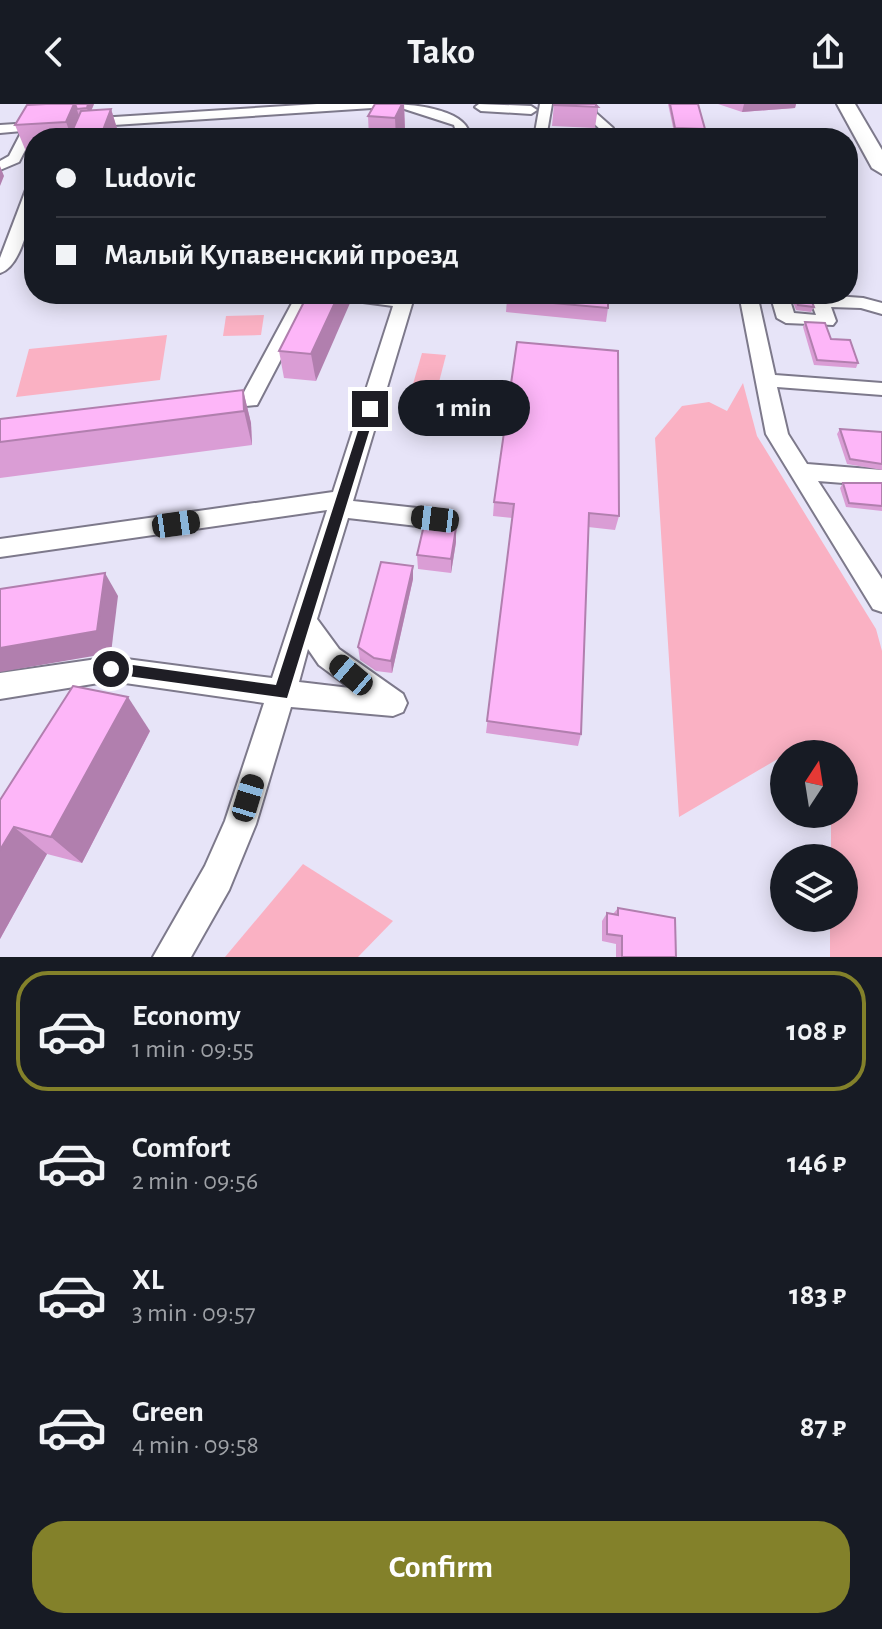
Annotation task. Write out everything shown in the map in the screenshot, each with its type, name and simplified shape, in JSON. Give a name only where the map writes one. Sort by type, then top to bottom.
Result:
[{"type":"highway","points":[[846,104],[882,168]]},
{"type":"street","points":[[70,124],[232,109],[372,104]]},
{"type":"street","points":[[395,104],[439,111],[448,105]]},
{"type":"street","points":[[542,128],[546,104]]},
{"type":"street","points":[[589,104],[590,114],[606,128]]},
{"type":"street","points":[[134,120],[140,105]]},
{"type":"street","points":[[448,105],[448,114],[463,128]]},
{"type":"street","points":[[424,109],[454,120],[486,106],[531,110]]},
{"type":"street","points":[[0,129],[54,125]]},
{"type":"street","points":[[0,143],[23,141]]},
{"type":"street","points":[[14,159],[23,141]]},
{"type":"street","points":[[0,166],[14,159],[24,158]]},
{"type":"street","points":[[0,268],[6,264],[24,214]]},
{"type":"street","points":[[858,303],[882,309]]},
{"type":"street","points":[[189,408],[250,400],[301,304]]},
{"type":"street","points":[[171,957],[217,878],[240,824],[402,304]]},
{"type":"street","points":[[749,304],[777,434],[797,471],[882,601]]},
{"type":"street","points":[[752,304],[768,309],[776,304]]},
{"type":"street","points":[[764,380],[882,389]]},
{"type":"street","points":[[797,471],[882,478]]},
{"type":"street","points":[[0,548],[341,504],[435,519]]},
{"type":"street","points":[[0,686],[111,669],[281,693],[393,703],[329,657],[304,621]]},
{"type":"street","points":[[87,704],[111,669]]},
{"type":"shaded area","points":[[264,315],[261,335],[223,336],[226,316]]},
{"type":"shaded area","points":[[167,335],[160,380],[16,397],[29,349]]},
{"type":"shaded area","points":[[422,353],[446,355],[438,386],[413,384]]},
{"type":"shaded area","points":[[743,383],[757,436],[876,629],[882,651],[882,957],[830,957],[830,932],[858,932],[858,844],[831,844],[831,828],[858,828],[858,740],[770,740],[770,764],[679,817],[655,438],[682,406],[709,402],[727,411]]},
{"type":"shaded area","points":[[303,864],[393,921],[358,957],[225,957]]},
{"type":"building","points":[[74,104],[66,122],[15,125],[27,105]]},
{"type":"building","points":[[75,104],[88,104],[87,108],[77,109]]},
{"type":"building","points":[[375,104],[402,104],[395,118],[368,116]]},
{"type":"building","points":[[595,104],[598,107],[554,105]]},
{"type":"building","points":[[670,104],[698,104],[705,128],[675,128]]},
{"type":"building","points":[[111,109],[104,128],[73,128],[81,111]]},
{"type":"building","points":[[303,304],[334,304],[311,354],[279,351]]},
{"type":"building","points":[[563,304],[608,304],[608,308]]},
{"type":"building","points":[[805,322],[825,323],[831,339],[850,340],[858,363],[817,360]]},
{"type":"building","points":[[517,342],[618,351],[619,516],[589,513],[581,734],[487,721],[514,504],[494,502]]},
{"type":"building","points":[[243,390],[244,411],[0,442],[0,419]]},
{"type":"building","points":[[840,429],[882,432],[882,464],[850,459]]},
{"type":"building","points":[[843,483],[882,483],[882,506],[849,503]]},
{"type":"building","points":[[424,525],[456,528],[451,559],[417,555]]},
{"type":"building","points":[[381,562],[413,566],[391,661],[374,658],[358,647]]},
{"type":"building","points":[[105,573],[97,631],[0,648],[0,589]]},
{"type":"building","points":[[73,686],[128,697],[51,837],[14,827],[0,850],[0,800]]},
{"type":"building","points":[[618,908],[675,918],[676,957],[622,957],[622,936],[607,934],[607,913],[618,915]]},
{"type":"route","points":[[111,669],[281,693],[370,409]]}]
